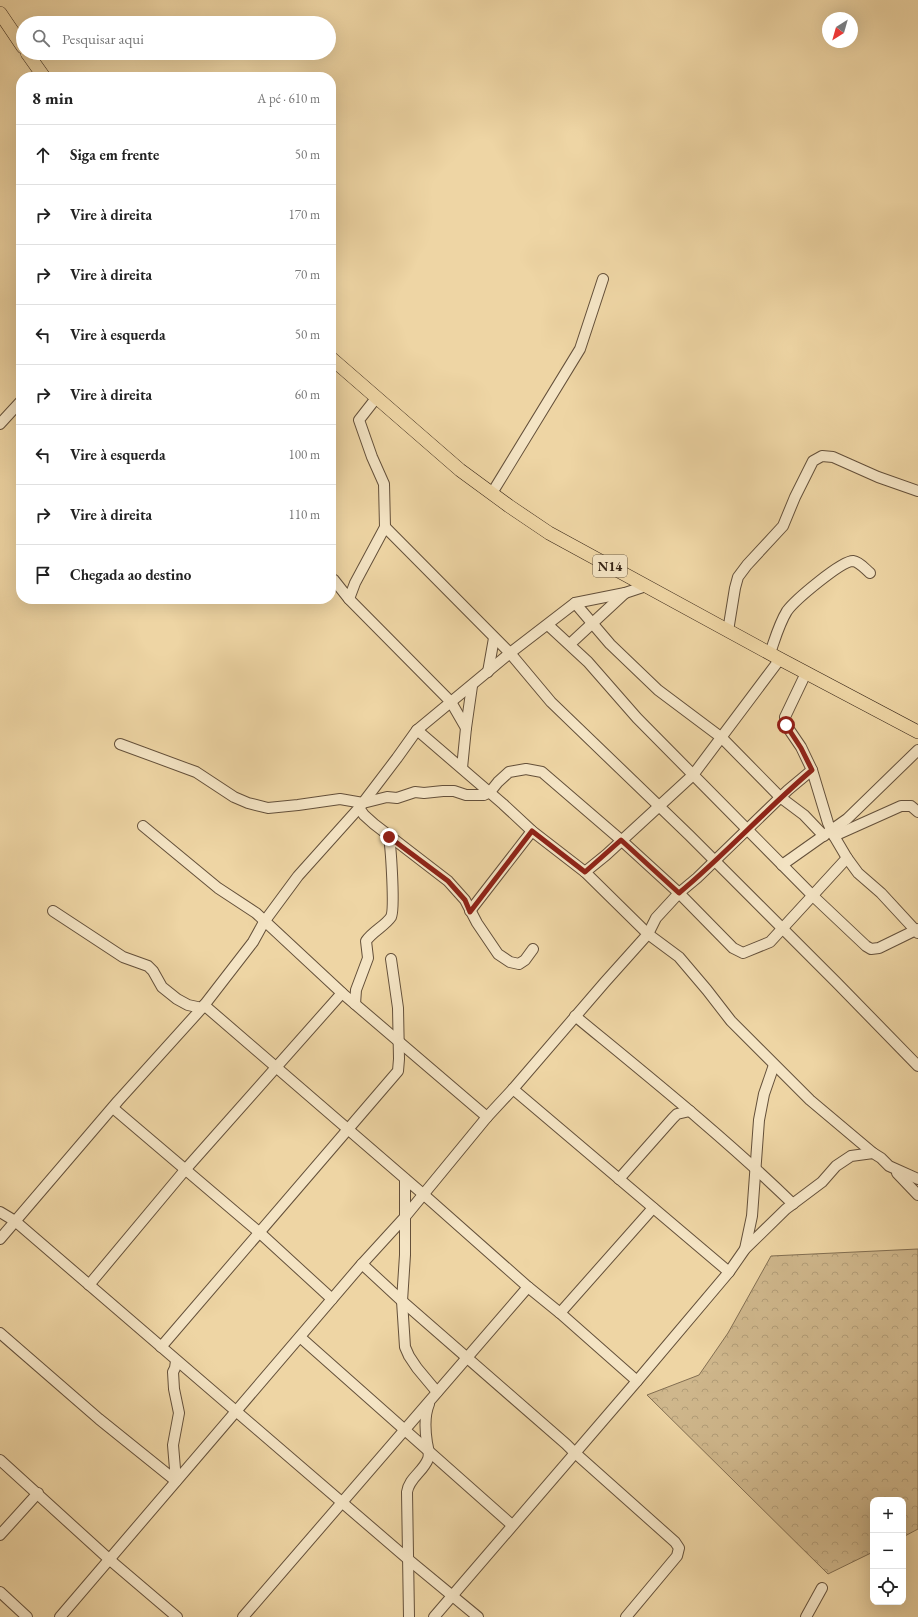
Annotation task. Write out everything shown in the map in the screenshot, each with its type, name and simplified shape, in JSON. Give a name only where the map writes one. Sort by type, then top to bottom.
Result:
[{"type":"main road","points":[[0,13],[16,37]]},
{"type":"main road","points":[[32,60],[40,72]]},
{"type":"main road","name":"N14","points":[[336,362],[460,470],[549,533],[728,631],[918,732]]},
{"type":"street","points":[[492,493],[580,349],[603,279]]},
{"type":"street","points":[[349,599],[355,582],[385,527],[384,484],[372,457],[359,420],[377,398]]},
{"type":"street","points":[[0,424],[16,406]]},
{"type":"street","points":[[728,631],[738,577],[783,526],[795,497],[813,461],[822,456],[833,456],[878,477],[918,491]]},
{"type":"street","points":[[385,527],[510,653],[551,702],[715,861],[842,987],[918,1066]]},
{"type":"street","points":[[585,872],[693,775],[722,738],[775,656],[779,626],[788,610],[806,591],[842,565],[851,561],[859,563],[870,573]]},
{"type":"street","points":[[336,583],[349,599],[451,702],[466,728]]},
{"type":"street","points":[[0,1239],[113,1108],[203,1007],[253,942],[264,922],[312,858],[336,834],[361,805],[417,730],[510,653],[575,604],[624,593],[646,586]]},
{"type":"street","points":[[570,644],[624,593]]},
{"type":"street","points":[[548,625],[592,666],[637,718],[782,865],[866,946],[871,948],[879,948],[917,931],[858,873],[830,834],[780,797],[722,738],[658,690],[610,644],[575,604]]},
{"type":"street","points":[[488,672],[494,638]]},
{"type":"street","points":[[806,673],[785,717],[786,725],[801,748],[812,770],[830,834]]},
{"type":"street","points":[[462,768],[472,686]]},
{"type":"street","points":[[417,730],[490,792],[532,831],[585,872],[648,934],[678,957],[708,990],[730,1022],[810,1100],[881,1158],[918,1194]]},
{"type":"street","points":[[120,744],[196,772],[234,797],[248,803],[268,808],[298,806],[340,799],[361,805],[388,797],[397,798],[415,792],[424,794],[443,791],[484,796],[490,792],[509,772],[526,769],[542,772],[621,840],[679,893],[733,948],[743,953],[770,942],[848,858]]},
{"type":"street","points":[[782,865],[830,834],[848,819],[918,750]]},
{"type":"street","points":[[60,1617],[362,1264],[404,1218],[487,1117],[648,934],[656,918],[679,893],[748,830],[780,797],[812,770]]},
{"type":"street","points":[[361,805],[364,815],[389,837],[448,881],[465,900],[470,912],[498,954],[510,962],[519,964],[525,960],[533,949]]},
{"type":"street","points":[[830,834],[902,806],[911,806],[918,812]]},
{"type":"street","points":[[143,826],[218,888],[256,913],[342,993],[487,1117]]},
{"type":"street","points":[[470,912],[532,831]]},
{"type":"street","points":[[355,1004],[356,990],[368,958],[366,941],[370,935],[389,919],[394,908],[392,892],[392,856],[389,837]]},
{"type":"street","points":[[52,911],[123,957],[148,966],[153,971],[162,987],[177,999],[188,1005],[203,1007],[276,1067],[406,1179],[637,1381]]},
{"type":"street","points":[[161,1347],[398,1071],[398,1008],[391,959]]},
{"type":"street","points":[[89,1286],[185,1170],[342,993]]},
{"type":"street","points":[[575,1016],[690,1111],[756,1168],[793,1204]]},
{"type":"street","points":[[745,1249],[752,1216],[759,1120],[764,1094],[774,1064]]},
{"type":"street","points":[[513,1089],[729,1272]]},
{"type":"street","points":[[113,1108],[260,1233],[332,1299]]},
{"type":"street","points":[[620,1179],[673,1118],[684,1112],[690,1111]]},
{"type":"street","points":[[434,1617],[574,1452],[637,1381],[729,1272],[745,1249],[793,1204],[822,1182],[836,1166],[851,1156],[873,1153]]},
{"type":"street","points":[[890,1166],[918,1179]]},
{"type":"street","points":[[406,1179],[402,1301],[405,1347],[409,1356],[435,1394]]},
{"type":"street","points":[[560,1313],[653,1208]]},
{"type":"street","points":[[0,1212],[15,1221],[235,1412],[478,1617]]},
{"type":"street","points":[[362,1264],[675,1542],[679,1548],[677,1556],[626,1617]]},
{"type":"street","points":[[243,1617],[341,1501],[528,1287]]},
{"type":"street","points":[[0,1333],[100,1419],[176,1481]]},
{"type":"street","points":[[300,1337],[512,1525]]},
{"type":"street","points":[[176,1361],[176,1368],[173,1372],[174,1389],[179,1413],[173,1445],[176,1481]]},
{"type":"street","points":[[409,1617],[408,1486],[428,1459],[429,1452],[425,1420],[427,1408],[435,1394]]},
{"type":"street","points":[[0,1460],[110,1560],[177,1617]]},
{"type":"street","points":[[0,1535],[38,1493]]},
{"type":"street","points":[[806,1617],[822,1588]]},
{"type":"street","points":[[0,1592],[28,1617]]},
{"type":"green space","points":[[918,1249],[918,1529],[906,1535],[906,1497],[870,1497],[870,1553],[828,1574],[647,1395],[699,1375],[728,1333],[771,1256]]},
{"type":"route","points":[[389,837],[448,881],[465,900],[470,912],[532,831],[585,872],[606,855],[621,840],[679,893],[748,830],[788,790],[812,770],[801,748],[786,725]]}]
